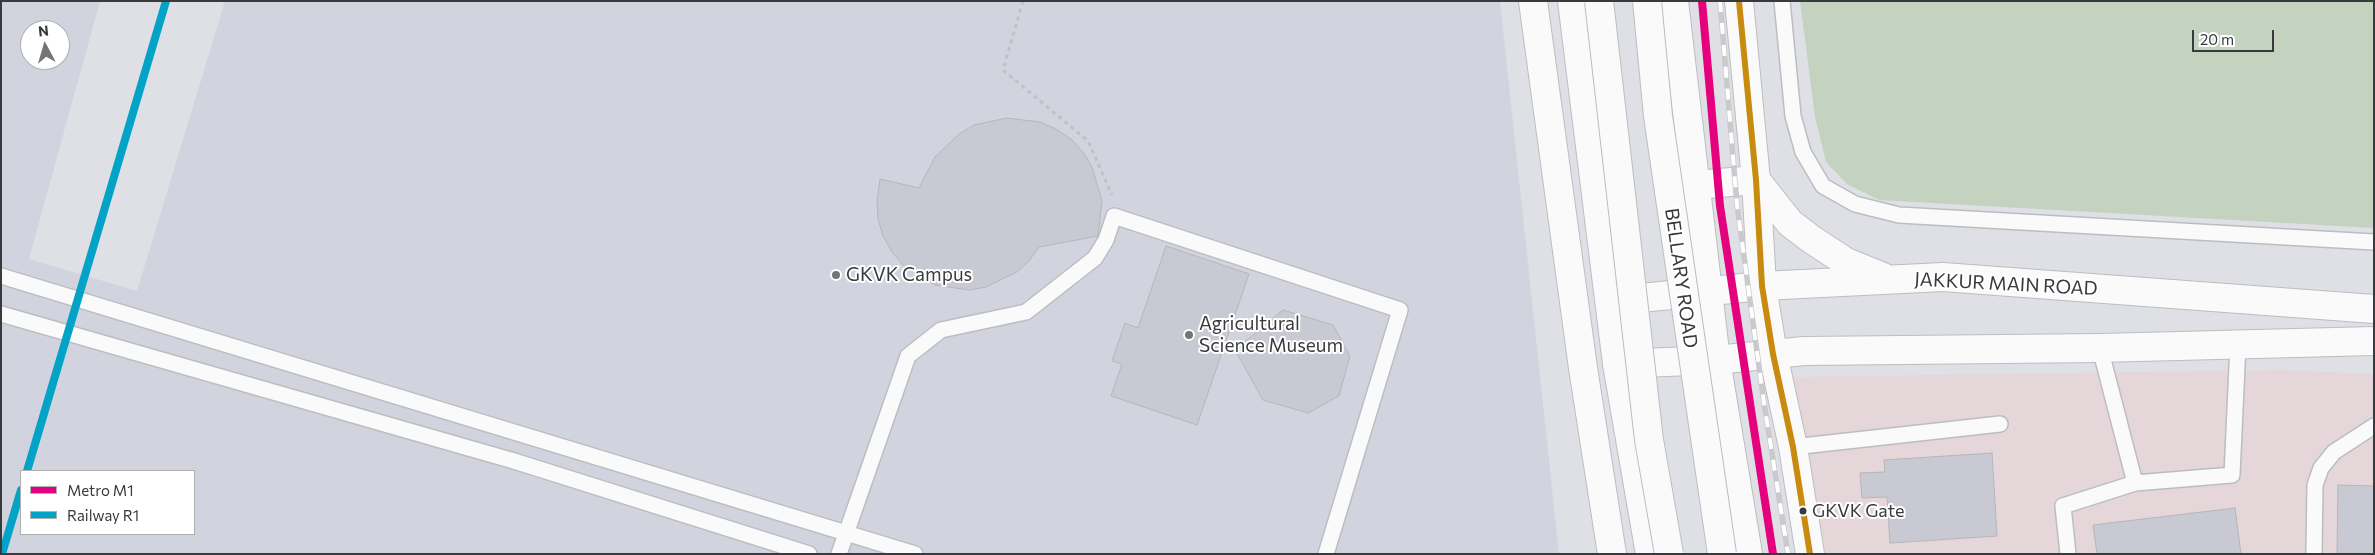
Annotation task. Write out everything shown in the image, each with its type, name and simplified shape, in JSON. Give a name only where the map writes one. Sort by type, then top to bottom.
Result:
[{"type":"main road","points":[[1533,1],[1574,305],[1612,554]]},
{"type":"main road","points":[[1572,1],[1608,301],[1650,554]]},
{"type":"main road","points":[[1599,1],[1649,440],[1669,554]]},
{"type":"main road","name":"BELLARY ROAD","points":[[1647,1],[1658,116],[1722,554]]},
{"type":"main road","name":"BELLARY ROAD","points":[[1674,1],[1716,360],[1748,554]]},
{"type":"main road","points":[[1739,1],[1756,180],[1762,286],[1810,554]]},
{"type":"main road","points":[[1695,184],[1756,180]]},
{"type":"main road","points":[[1756,180],[1790,222],[1811,239],[1846,262],[1890,280]]},
{"type":"main road","name":"JAKKUR MAIN ROAD","points":[[1608,301],[1762,286],[1944,278],[2374,309]]},
{"type":"main road","points":[[1617,364],[1716,360],[1804,351],[2100,348],[2374,341]]},
{"type":"lane","points":[[1782,1],[1794,116],[1803,152],[1823,186],[1855,204],[1898,215],[2374,242]]},
{"type":"lane","points":[[839,554],[908,356],[941,330],[1026,312],[1095,258],[1106,240],[1114,216],[1400,310],[1326,554]]},
{"type":"lane","points":[[1,276],[915,554]]},
{"type":"lane","points":[[1,314],[514,461],[809,554]]},
{"type":"lane","points":[[2068,554],[2063,506],[2135,483],[2232,475],[2238,344]]},
{"type":"lane","points":[[2100,348],[2135,483]]},
{"type":"lane","points":[[1792,446],[2000,424]]},
{"type":"lane","points":[[2314,554],[2315,485],[2321,468],[2334,452],[2374,426]]},
{"type":"path","points":[[1023,1],[1003,70],[1088,141],[1112,194],[1114,216]]},
{"type":"shaded area","name":"GKVK Campus","points":[[1,1],[100,1],[29,259],[137,291],[225,1],[1500,1],[1559,554],[1,554]]},
{"type":"shaded area","points":[[2279,370],[2374,374],[2374,554],[1826,554],[1794,377]]},
{"type":"green space","points":[[1800,1],[2374,1],[2374,228],[1879,200],[1847,184],[1826,162],[1815,117]]},
{"type":"building","points":[[1007,118],[1040,122],[1056,129],[1071,139],[1083,152],[1092,167],[1102,201],[1098,236],[1039,247],[1029,261],[1017,272],[986,287],[969,290],[935,285],[904,266],[892,252],[883,236],[878,219],[877,201],[880,179],[919,188],[935,157],[959,134],[974,125]]},
{"type":"building","points":[[1166,246],[1249,274],[1197,425],[1111,396],[1122,364],[1112,361],[1125,323],[1138,328]]},
{"type":"building","points":[[1283,310],[1333,325],[1350,356],[1339,396],[1308,413],[1263,400],[1235,350]]},
{"type":"building","points":[[1992,453],[1997,536],[1890,543],[1887,497],[1862,498],[1860,473],[1885,472],[1884,460]]},
{"type":"building","points":[[2338,485],[2374,486],[2374,554],[2337,554]]},
{"type":"building","points":[[2235,508],[2241,554],[2097,554],[2093,525]]},
{"type":"railway","points":[[1702,1],[1720,206],[1773,554]]},
{"type":"railway","points":[[1720,1],[1737,205],[1764,403],[1788,554]]},
{"type":"metro line","name":"M1","points":[[1702,1],[1720,206],[1773,554]]},
{"type":"rail line","name":"R1","points":[[27,470],[166,1]]},
{"type":"rail line","name":"R1","points":[[2,554],[20,493]]},
{"type":"transit line","points":[[1739,1],[1756,180],[1762,286],[1773,354],[1793,447],[1810,554]]},
{"type":"place","name":"GKVK Campus","points":[[836,275]]},
{"type":"place","name":"Agricultural Science Museum","points":[[1189,335]]},
{"type":"place","name":"GKVK Gate","points":[[1803,511]]}]
